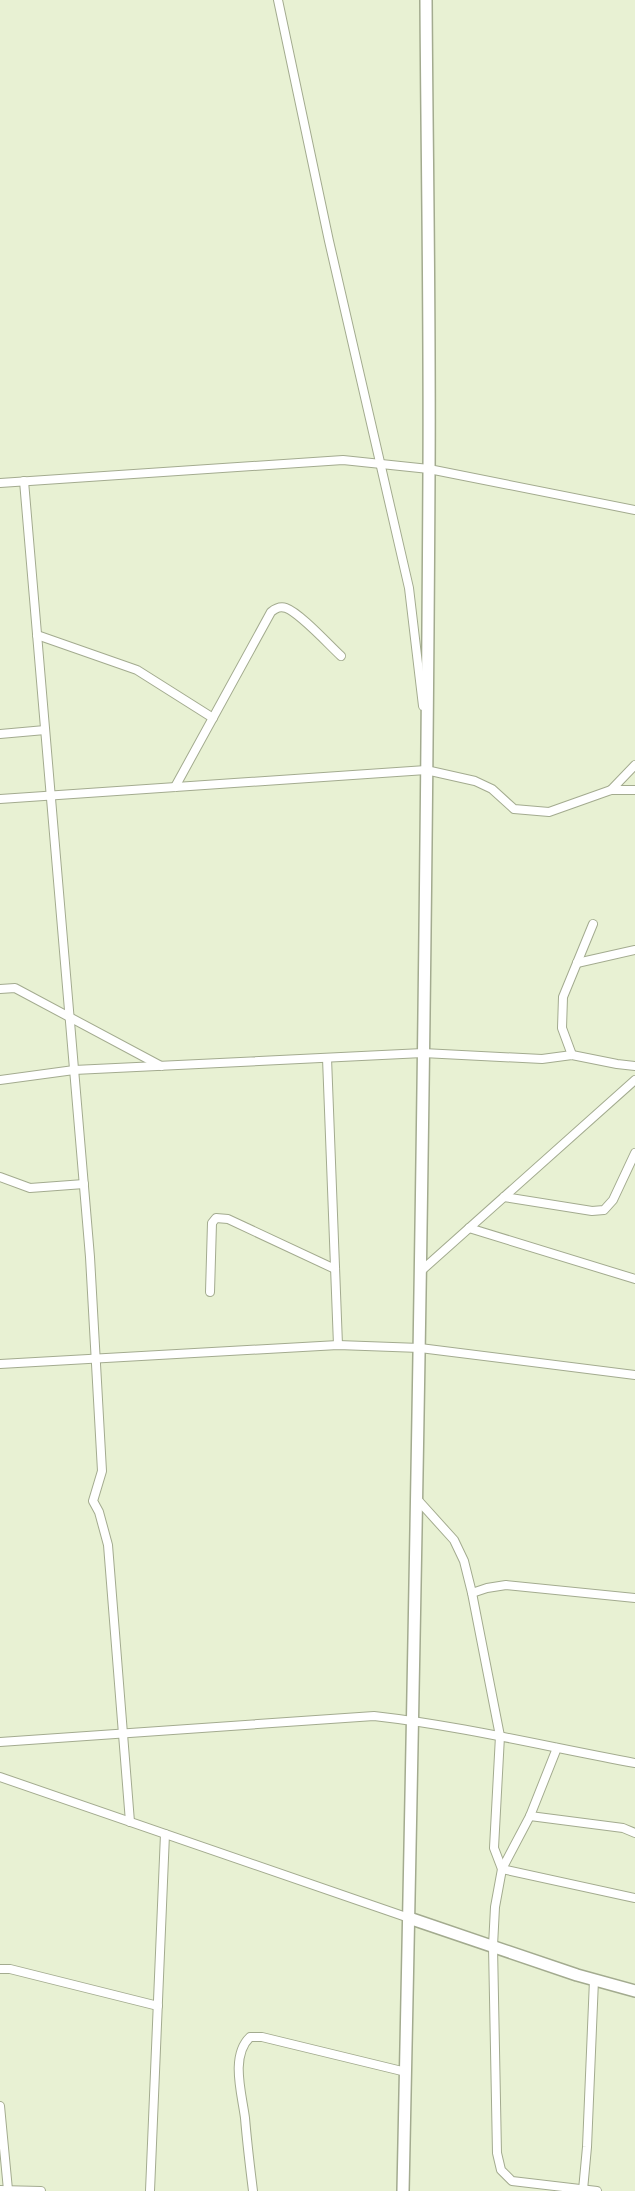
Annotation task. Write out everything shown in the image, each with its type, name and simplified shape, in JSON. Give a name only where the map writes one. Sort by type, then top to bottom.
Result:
[{"type":"street","points":[[278,0],[329,241],[382,463],[409,588],[426,735]]},
{"type":"street","points":[[403,2191],[421,1271],[429,470],[426,0]]},
{"type":"street","points":[[0,482],[342,460],[382,463],[429,470],[635,510]]},
{"type":"street","points":[[24,481],[84,1184],[96,1358],[102,1471],[93,1501],[99,1512],[108,1545],[130,1822]]},
{"type":"street","points":[[175,787],[271,612],[276,608],[285,608],[294,613],[341,656]]},
{"type":"street","points":[[37,635],[137,670],[213,718]]},
{"type":"street","points":[[0,734],[45,730]]},
{"type":"street","points":[[611,790],[635,765]]},
{"type":"street","points":[[0,799],[426,770],[475,781],[492,789],[514,809],[523,810],[549,812],[611,790],[635,790]]},
{"type":"street","points":[[572,1055],[562,1028],[563,997],[593,924]]},
{"type":"street","points":[[577,963],[635,950]]},
{"type":"street","points":[[0,989],[15,988],[162,1066]]},
{"type":"street","points":[[0,1080],[74,1070],[423,1053],[542,1059],[572,1055],[635,1066]]},
{"type":"street","points":[[327,1058],[338,1344]]},
{"type":"street","points":[[421,1271],[635,1080]]},
{"type":"street","points":[[504,1196],[592,1211],[604,1210],[613,1200],[635,1152]]},
{"type":"street","points":[[0,1177],[30,1188],[84,1184]]},
{"type":"street","points":[[210,1292],[212,1223],[216,1218],[228,1220],[335,1269]]},
{"type":"street","points":[[469,1228],[635,1279]]},
{"type":"street","points":[[0,1364],[338,1344],[420,1348],[635,1375]]},
{"type":"street","points":[[417,1499],[454,1540],[464,1562],[472,1593],[500,1736],[494,1848],[502,1869]]},
{"type":"street","points":[[472,1593],[506,1585],[635,1598]]},
{"type":"street","points":[[0,1742],[374,1716],[500,1736],[635,1763]]},
{"type":"street","points":[[557,1748],[530,1816],[502,1869],[495,1907],[493,1946],[497,2153],[501,2170],[512,2181],[597,2191]]},
{"type":"street","points":[[0,1777],[409,1918],[594,1980],[635,1991]]},
{"type":"street","points":[[530,1816],[622,1828],[635,1833]]},
{"type":"street","points":[[150,2191],[165,1834]]},
{"type":"street","points":[[502,1869],[635,1898]]},
{"type":"street","points":[[0,1969],[10,1969],[158,2006]]},
{"type":"street","points":[[583,2190],[587,2147],[594,1980]]},
{"type":"street","points":[[253,2191],[244,2112],[239,2090],[239,2068],[243,2044],[250,2037],[262,2037],[406,2072]]},
{"type":"street","points":[[0,2106],[2,2190],[40,2191]]}]
